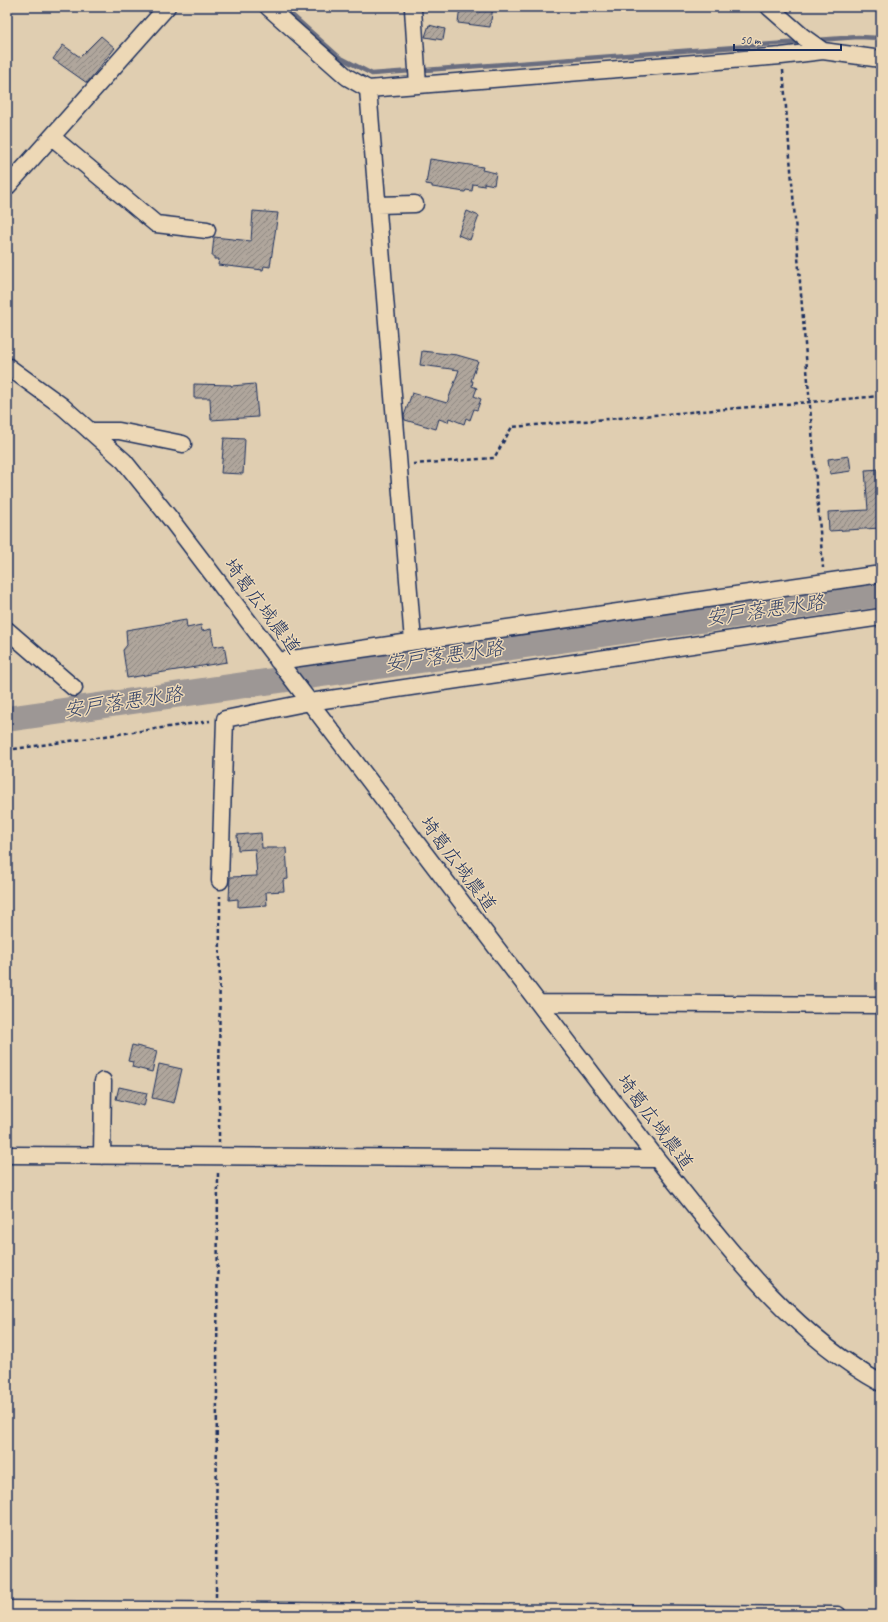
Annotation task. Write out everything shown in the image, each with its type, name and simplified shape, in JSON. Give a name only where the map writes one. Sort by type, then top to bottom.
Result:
[{"type":"street","points":[[7,187],[167,7]]},
{"type":"street","points":[[268,7],[347,77],[368,89],[781,56],[823,51],[881,59]]},
{"type":"street","points":[[769,7],[802,36],[823,51]]},
{"type":"street","points":[[413,9],[418,85]]},
{"type":"street","points":[[368,89],[412,641]]},
{"type":"street","points":[[52,136],[156,224],[206,230]]},
{"type":"street","points":[[377,205],[415,204]]},
{"type":"street","name":"埼葛広域農道","points":[[7,366],[62,406],[124,461],[540,1003],[657,1159],[740,1263],[803,1326],[863,1373],[881,1383]]},
{"type":"street","points":[[90,431],[119,431],[183,444]]},
{"type":"street","points":[[280,664],[412,641],[881,574]]},
{"type":"street","points":[[220,881],[225,719],[307,699],[881,616]]},
{"type":"street","points":[[7,630],[74,688]]},
{"type":"street","points":[[540,1003],[881,1005]]},
{"type":"street","points":[[102,1156],[103,1081]]},
{"type":"street","points":[[7,1154],[218,1157],[657,1159]]},
{"type":"street","points":[[7,1609],[838,1615]]},
{"type":"path","points":[[781,56],[824,582]]},
{"type":"path","points":[[398,465],[494,458],[512,427],[881,396]]},
{"type":"path","points":[[7,750],[225,719]]},
{"type":"path","points":[[216,1611],[220,881]]},
{"type":"building","points":[[460,7],[493,7],[490,27],[458,23]]},
{"type":"building","points":[[429,25],[445,29],[443,40],[425,37]]},
{"type":"building","points":[[101,36],[115,48],[87,83],[53,59],[63,45],[80,57]]},
{"type":"building","points":[[430,159],[483,167],[482,170],[496,173],[494,185],[484,183],[484,186],[473,184],[472,191],[466,190],[465,192],[432,187],[432,185],[426,184]]},
{"type":"building","points":[[253,211],[278,213],[270,267],[264,266],[263,270],[218,265],[219,259],[214,259],[214,256],[212,256],[214,237],[251,241]]},
{"type":"building","points":[[467,211],[479,216],[470,240],[458,235]]},
{"type":"building","points":[[422,351],[457,355],[478,361],[471,381],[473,381],[472,386],[477,388],[474,396],[481,399],[477,410],[474,409],[470,420],[466,418],[464,424],[449,418],[448,422],[439,419],[436,429],[405,420],[404,416],[412,393],[447,403],[459,370],[420,365]]},
{"type":"building","points":[[194,384],[231,386],[255,384],[258,417],[211,420],[210,398],[194,398]]},
{"type":"building","points":[[224,438],[245,439],[243,474],[221,473]]},
{"type":"building","points":[[849,456],[851,471],[830,474],[828,459]]},
{"type":"building","points":[[881,469],[881,528],[829,531],[828,512],[868,510],[865,470]]},
{"type":"building","points":[[186,620],[187,628],[201,625],[202,631],[211,629],[214,647],[224,645],[227,662],[127,678],[123,650],[127,645],[126,630]]},
{"type":"building","points":[[261,833],[262,848],[286,848],[288,879],[283,880],[284,891],[266,892],[267,905],[238,907],[238,899],[229,900],[230,877],[257,876],[255,849],[238,850],[237,835]]},
{"type":"building","points":[[132,1045],[157,1051],[152,1072],[132,1067],[133,1062],[128,1061]]},
{"type":"building","points":[[159,1064],[182,1069],[174,1103],[152,1098]]},
{"type":"building","points":[[119,1087],[147,1093],[144,1106],[116,1099]]},
{"type":"waterway","points":[[283,7],[339,57],[372,74],[801,42]]},
{"type":"waterway","points":[[817,40],[858,37],[881,38]]},
{"type":"waterway","name":"安戸落悪水路","points":[[7,719],[881,594]]}]
